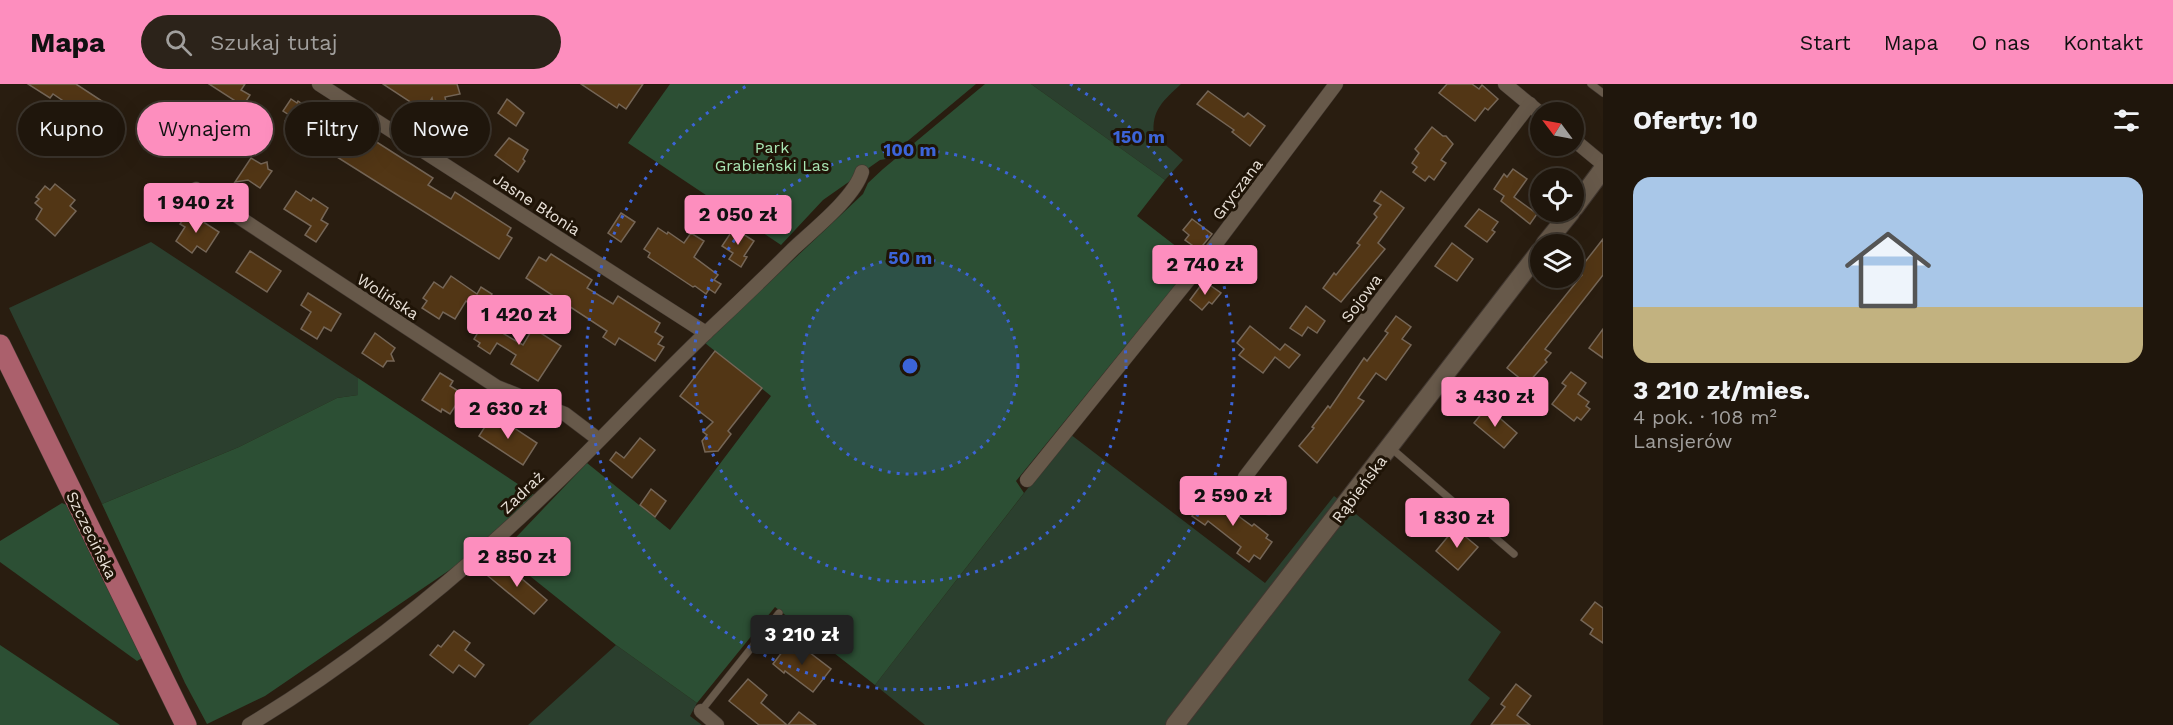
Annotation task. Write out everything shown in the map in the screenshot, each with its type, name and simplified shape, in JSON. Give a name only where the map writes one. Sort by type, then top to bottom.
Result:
[{"type":"main road","name":"Szczecińska","points":[[0,345],[186,725]]},
{"type":"street","name":"Jasne Błonia","points":[[319,84],[706,333]]},
{"type":"street","name":"Gryczana","points":[[1027,480],[1194,273],[1336,84]]},
{"type":"street","points":[[1505,84],[1530,104]]},
{"type":"street","name":"Sojowa","points":[[1269,508],[1245,489],[1243,485],[1245,477],[1530,114]]},
{"type":"street","points":[[1584,148],[1603,164]]},
{"type":"street","points":[[1584,195],[1603,169]]},
{"type":"street","name":"Zadraż","points":[[249,725],[325,676],[414,610],[507,529],[825,219],[854,188],[862,172]]},
{"type":"street","name":"Wolińska","points":[[196,189],[497,387],[565,414],[598,440]]},
{"type":"street","points":[[1553,234],[1563,222]]},
{"type":"street","name":"Rąbieńska","points":[[1175,725],[1530,264]]},
{"type":"street","points":[[701,711],[717,725]]},
{"type":"lane","points":[[1591,84],[1603,93]]},
{"type":"lane","points":[[1390,447],[1514,554]]},
{"type":"lane","points":[[701,711],[779,613]]},
{"type":"green space","name":"Park Grabieński Las","points":[[670,84],[976,84],[886,159],[880,160],[823,200],[781,245],[628,143]]},
{"type":"green space","points":[[985,84],[1031,84],[1165,180],[1137,216],[1195,261],[1016,481],[1024,493],[875,685],[775,607],[697,703],[616,645],[501,553],[587,463],[670,530],[771,396],[705,343],[863,194],[868,183],[883,169]]},
{"type":"green space","points":[[1031,84],[1181,84],[1160,106],[1155,119],[1154,135],[1183,160],[1165,180]]},
{"type":"green space","points":[[151,242],[358,378],[358,395],[337,398],[239,447],[102,504],[9,308]]},
{"type":"green space","points":[[358,378],[536,496],[476,552],[265,696],[207,724],[185,683],[102,504],[239,447],[337,398],[358,395]]},
{"type":"green space","points":[[1070,434],[1265,583],[1334,496],[1341,501],[1167,725],[925,725],[875,685]]},
{"type":"green space","points":[[62,503],[69,506],[142,658],[137,661],[0,562],[0,541]]},
{"type":"green space","points":[[1351,510],[1501,632],[1468,680],[1490,698],[1470,725],[1183,725]]},
{"type":"green space","points":[[0,645],[120,725],[0,725]]},
{"type":"green space","points":[[616,645],[697,703],[690,716],[702,725],[528,725]]},
{"type":"building","points":[[28,84],[76,84],[103,102],[65,102],[53,94],[50,98]]},
{"type":"building","points":[[209,84],[245,84],[241,90],[250,95],[246,102],[237,102]]},
{"type":"building","points":[[383,84],[457,84],[460,94],[445,97],[446,102],[433,102],[432,98],[430,102],[410,102]]},
{"type":"building","points":[[581,84],[643,84],[626,109],[619,104],[617,108]]},
{"type":"building","points":[[1447,84],[1472,84],[1479,89],[1482,85],[1498,99],[1488,110],[1485,108],[1475,121],[1439,93]]},
{"type":"building","points":[[1208,91],[1244,117],[1248,113],[1265,126],[1250,146],[1232,132],[1234,130],[1197,104]]},
{"type":"building","points":[[507,99],[524,113],[516,126],[498,113]]},
{"type":"building","points":[[1432,127],[1446,136],[1453,144],[1441,160],[1446,163],[1434,180],[1429,176],[1425,181],[1413,172],[1417,167],[1412,163],[1419,153],[1415,149]]},
{"type":"building","points":[[509,138],[528,150],[523,159],[525,161],[518,172],[495,155]]},
{"type":"building","points":[[379,144],[391,151],[391,156],[398,156],[433,178],[428,185],[451,199],[455,192],[511,228],[507,235],[512,238],[499,259],[337,157],[379,156]]},
{"type":"building","points":[[251,158],[261,164],[267,162],[268,169],[272,171],[260,188],[248,180],[235,182]]},
{"type":"building","points":[[1513,169],[1527,179],[1514,197],[1530,209],[1530,224],[1501,201],[1504,196],[1494,189],[1504,174],[1507,177]]},
{"type":"building","points":[[55,184],[75,200],[70,206],[76,211],[55,236],[36,219],[42,209],[35,203],[39,199],[36,197],[45,186],[50,190]]},
{"type":"building","points":[[296,191],[328,208],[321,220],[328,224],[316,242],[305,235],[311,226],[284,209]]},
{"type":"building","points":[[1381,191],[1404,208],[1378,243],[1385,249],[1341,302],[1323,288],[1360,245],[1357,243],[1377,217],[1374,214],[1381,205],[1374,201]]},
{"type":"building","points":[[1479,209],[1498,222],[1492,230],[1495,232],[1487,242],[1465,226]]},
{"type":"building","points":[[188,212],[219,232],[206,252],[197,246],[192,253],[176,241],[185,227],[180,224]]},
{"type":"building","points":[[621,213],[635,222],[621,242],[608,233]]},
{"type":"building","points":[[1192,219],[1212,234],[1199,250],[1185,240],[1189,235],[1183,230]]},
{"type":"building","points":[[736,225],[745,232],[743,234],[754,241],[744,256],[747,257],[741,267],[729,259],[733,253],[722,246]]},
{"type":"building","points":[[658,228],[684,243],[691,233],[704,241],[694,257],[718,275],[714,280],[721,284],[715,293],[709,289],[706,294],[648,257],[650,253],[644,249]]},
{"type":"building","points":[[1603,239],[1603,275],[1545,349],[1551,353],[1545,360],[1547,362],[1527,384],[1507,368],[1572,288],[1584,288],[1584,263]]},
{"type":"building","points":[[1452,243],[1473,259],[1457,281],[1435,266]]},
{"type":"building","points":[[250,251],[281,271],[267,292],[236,272]]},
{"type":"building","points":[[551,254],[592,280],[587,288],[613,304],[618,296],[660,323],[655,332],[663,337],[658,344],[664,347],[655,361],[619,338],[615,345],[603,337],[607,331],[526,278],[539,257],[546,261]]},
{"type":"building","points":[[451,276],[477,294],[481,287],[492,294],[482,311],[466,301],[455,319],[443,312],[439,319],[422,308],[427,301],[423,298],[434,282],[443,288]]},
{"type":"building","points":[[1204,281],[1221,293],[1212,304],[1209,302],[1202,310],[1190,300]]},
{"type":"building","points":[[308,293],[341,314],[331,331],[324,327],[317,339],[301,329],[311,312],[301,305]]},
{"type":"building","points":[[1306,306],[1325,321],[1317,333],[1308,327],[1302,336],[1290,328]]},
{"type":"building","points":[[491,311],[510,323],[504,334],[523,345],[533,328],[561,346],[538,381],[511,364],[516,355],[497,343],[490,354],[478,346],[480,343],[474,339]]},
{"type":"building","points":[[1396,316],[1411,327],[1402,339],[1411,345],[1386,380],[1376,373],[1358,398],[1364,401],[1317,463],[1299,446],[1328,406],[1330,408],[1364,358],[1367,361],[1388,333],[1385,331]]},
{"type":"building","points":[[1250,326],[1280,350],[1285,344],[1300,355],[1289,368],[1275,357],[1263,373],[1239,355],[1244,349],[1237,343]]},
{"type":"building","points":[[1603,329],[1603,358],[1589,348]]},
{"type":"building","points":[[375,333],[395,348],[391,354],[394,361],[387,361],[383,367],[362,353]]},
{"type":"building","points":[[715,351],[762,388],[728,431],[731,434],[718,451],[705,452],[702,441],[707,435],[703,432],[713,422],[680,396]]},
{"type":"building","points":[[1571,372],[1586,383],[1578,394],[1589,402],[1586,406],[1590,409],[1581,420],[1577,417],[1574,421],[1552,404],[1566,386],[1562,383]]},
{"type":"building","points":[[440,373],[453,381],[450,386],[463,394],[450,414],[442,409],[441,412],[422,400]]},
{"type":"building","points":[[1487,407],[1517,433],[1504,448],[1474,423]]},
{"type":"building","points":[[493,414],[537,443],[523,465],[479,436]]},
{"type":"building","points":[[640,438],[655,450],[632,478],[610,460],[616,452],[624,458]]},
{"type":"building","points":[[651,489],[666,501],[655,517],[640,505]]},
{"type":"building","points":[[1209,493],[1217,499],[1218,497],[1241,518],[1252,526],[1254,524],[1268,535],[1266,538],[1272,542],[1260,559],[1254,555],[1249,562],[1237,553],[1241,547],[1208,521],[1205,525],[1192,516]]},
{"type":"building","points":[[1455,528],[1478,547],[1458,570],[1436,551]]},
{"type":"building","points":[[501,561],[547,600],[534,614],[488,576]]},
{"type":"building","points":[[1595,602],[1603,608],[1603,643],[1590,634],[1593,629],[1581,620]]},
{"type":"building","points":[[454,631],[470,643],[465,650],[484,665],[475,677],[459,665],[453,673],[430,655],[438,645],[441,647]]},
{"type":"building","points":[[792,639],[831,669],[813,692],[773,664]]},
{"type":"building","points":[[748,679],[767,695],[761,703],[787,725],[759,725],[729,701]]},
{"type":"building","points":[[1516,684],[1531,696],[1517,715],[1530,725],[1491,725],[1505,707],[1501,704]]},
{"type":"building","points":[[799,712],[816,725],[788,725]]}]
